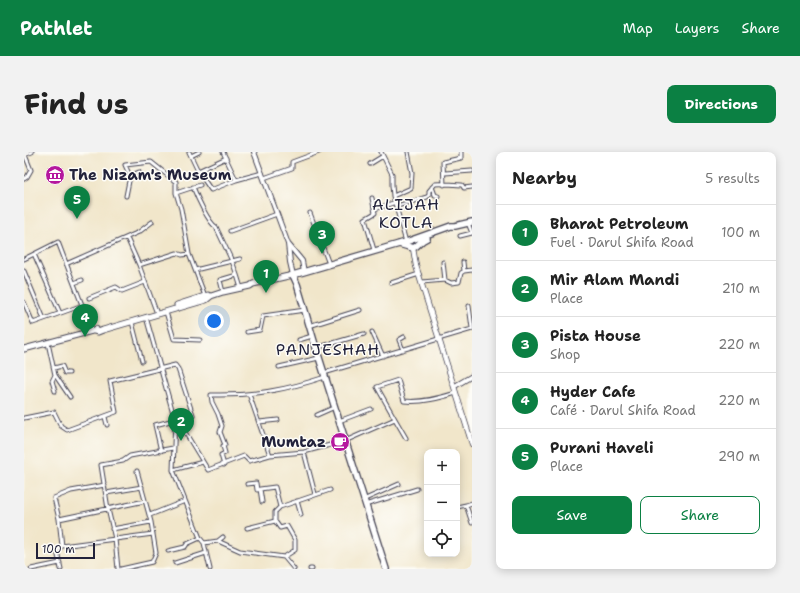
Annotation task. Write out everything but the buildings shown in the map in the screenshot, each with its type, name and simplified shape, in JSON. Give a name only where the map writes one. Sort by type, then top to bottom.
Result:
[{"type":"highway","points":[[409,245],[452,226],[470,222]]},
{"type":"highway","points":[[386,569],[297,284],[291,276],[397,244],[416,247],[421,240],[452,229],[455,226]]},
{"type":"highway","points":[[297,284],[304,272]]},
{"type":"main road","points":[[409,245],[455,386],[472,444]]},
{"type":"main road","points":[[24,349],[93,331],[223,292],[252,285],[253,287],[286,279],[291,276]]},
{"type":"main road","points":[[93,331],[98,332],[166,312],[207,297]]},
{"type":"street","points":[[24,179],[27,178],[32,170],[25,155],[32,152]]},
{"type":"street","points":[[199,152],[190,154],[198,171],[211,190],[236,180],[262,173]]},
{"type":"street","points":[[223,152],[236,180]]},
{"type":"street","points":[[254,152],[288,244],[291,276]]},
{"type":"street","points":[[264,178],[292,168],[292,162],[319,152]]},
{"type":"street","points":[[381,152],[392,174],[394,196],[409,245]]},
{"type":"street","points":[[394,196],[411,188],[412,173],[408,152]]},
{"type":"street","points":[[444,185],[445,173],[443,162],[461,158],[461,152]]},
{"type":"street","points":[[370,164],[383,156]]},
{"type":"street","points":[[198,171],[226,158]]},
{"type":"street","points":[[126,196],[130,176],[125,165],[151,162],[176,182],[176,193],[181,209],[189,254],[194,270],[207,297]]},
{"type":"street","points":[[130,176],[139,172]]},
{"type":"street","points":[[445,173],[472,172]]},
{"type":"street","points":[[375,209],[428,196],[429,191],[435,184],[462,185],[464,188],[472,187]]},
{"type":"street","points":[[176,193],[200,185]]},
{"type":"street","points":[[193,187],[204,210],[216,227],[232,261],[241,288]]},
{"type":"street","points":[[432,188],[435,195],[438,196]]},
{"type":"street","points":[[372,198],[376,213],[365,219],[374,250]]},
{"type":"street","points":[[310,213],[329,264]]},
{"type":"street","points":[[230,231],[277,214]]},
{"type":"street","points":[[66,264],[127,238],[139,232],[152,222]]},
{"type":"street","points":[[460,236],[472,233],[470,222]]},
{"type":"street","points":[[127,238],[156,311]]},
{"type":"street","points":[[24,259],[58,242],[93,331]]},
{"type":"street","points":[[288,244],[302,261],[304,272]]},
{"type":"street","points":[[139,265],[177,253],[182,255],[189,254]]},
{"type":"street","points":[[34,254],[60,313]]},
{"type":"street","points":[[194,270],[240,259]]},
{"type":"street","points":[[443,262],[445,280]]},
{"type":"street","points":[[463,262],[464,271]]},
{"type":"street","points":[[422,282],[445,280],[451,283],[458,282],[461,273],[472,270]]},
{"type":"street","points":[[24,271],[44,318]]},
{"type":"street","points":[[391,283],[419,274]]},
{"type":"street","points":[[223,292],[220,280],[237,275]]},
{"type":"street","points":[[74,283],[82,280]]},
{"type":"street","points":[[89,298],[116,286],[122,291],[145,282]]},
{"type":"street","points":[[24,302],[33,323],[83,305]]},
{"type":"street","points":[[224,464],[221,455],[226,453],[223,446],[225,445],[220,432],[222,426],[212,402],[211,395],[270,392],[300,386],[325,375],[472,329],[469,306]]},
{"type":"street","points":[[247,332],[260,330],[262,317],[265,315],[305,310]]},
{"type":"street","points":[[310,326],[360,310]]},
{"type":"street","points":[[166,312],[174,339],[200,340]]},
{"type":"street","points":[[146,317],[160,369],[176,419],[208,470],[244,456],[249,461],[270,455],[304,452],[345,441],[395,419]]},
{"type":"street","points":[[132,322],[142,361]]},
{"type":"street","points":[[372,332],[383,356]]},
{"type":"street","points":[[316,348],[364,334]]},
{"type":"street","points":[[299,340],[312,336]]},
{"type":"street","points":[[403,350],[400,340],[404,337]]},
{"type":"street","points":[[48,343],[55,375],[70,397]]},
{"type":"street","points":[[279,367],[319,358]]},
{"type":"street","points":[[24,418],[54,412],[61,426],[67,430],[105,417],[116,412],[110,381],[175,364],[179,371],[193,415],[155,425],[161,450]]},
{"type":"street","points":[[54,368],[62,366],[65,373],[69,373]]},
{"type":"street","points":[[55,375],[52,381],[55,391]]},
{"type":"street","points":[[455,386],[472,376]]},
{"type":"street","points":[[406,438],[376,387],[398,380],[404,401],[438,398],[456,393]]},
{"type":"street","points":[[249,394],[270,455]]},
{"type":"street","points":[[317,416],[335,407]]},
{"type":"street","points":[[339,421],[371,409]]},
{"type":"street","points":[[105,417],[107,425]]},
{"type":"street","points":[[176,419],[173,448],[173,470],[184,501],[200,538],[204,543],[210,569]]},
{"type":"street","points":[[259,422],[278,420]]},
{"type":"street","points":[[118,569],[115,538],[108,509],[101,465],[122,461],[130,456],[173,448]]},
{"type":"street","points":[[304,452],[315,494]]},
{"type":"street","points":[[173,470],[203,462]]},
{"type":"street","points":[[121,569],[152,562],[156,553],[150,515],[137,472]]},
{"type":"street","points":[[246,484],[256,483],[257,490],[275,487],[280,507]]},
{"type":"street","points":[[364,502],[398,484]]},
{"type":"street","points":[[62,546],[59,519],[54,498],[71,491],[105,485]]},
{"type":"street","points":[[106,493],[142,487]]},
{"type":"street","points":[[260,489],[262,502]]},
{"type":"street","points":[[364,502],[417,489]]},
{"type":"street","points":[[218,541],[240,551],[284,557],[295,550],[295,540],[287,526],[280,528],[275,520],[274,512],[280,507],[330,490]]},
{"type":"street","points":[[59,519],[145,501]]},
{"type":"street","points":[[150,515],[184,501]]},
{"type":"street","points":[[297,501],[302,515]]},
{"type":"street","points":[[460,506],[472,503]]},
{"type":"street","points":[[466,505],[472,523]]},
{"type":"street","points":[[247,528],[275,520]]},
{"type":"street","points":[[112,529],[151,522]]},
{"type":"street","points":[[61,569],[57,551],[62,546],[153,534]]},
{"type":"street","points":[[204,543],[218,541],[223,537]]},
{"type":"street","points":[[168,551],[185,547],[187,544],[200,538]]},
{"type":"street","points":[[175,563],[206,553]]},
{"type":"street","points":[[284,557],[294,569]]},
{"type":"street","points":[[31,569],[60,564]]},
{"type":"place","name":"The Nizam's Museum","points":[[55,175]]},
{"type":"place","name":"Purani Haveli","points":[[77,219]]},
{"type":"place","name":"Pista House","points":[[322,254]]},
{"type":"place","name":"Bharat Petroleum","points":[[266,293]]},
{"type":"place","name":"Hyder Cafe","points":[[85,337]]},
{"type":"place","name":"Mir Alam Mandi","points":[[181,441]]},
{"type":"place","name":"Mumtaz","points":[[340,442]]},
{"type":"district","name":"ALIJAH KOTLA","points":[[406,213]]},
{"type":"district","name":"PANJESHAH","points":[[328,349]]}]
